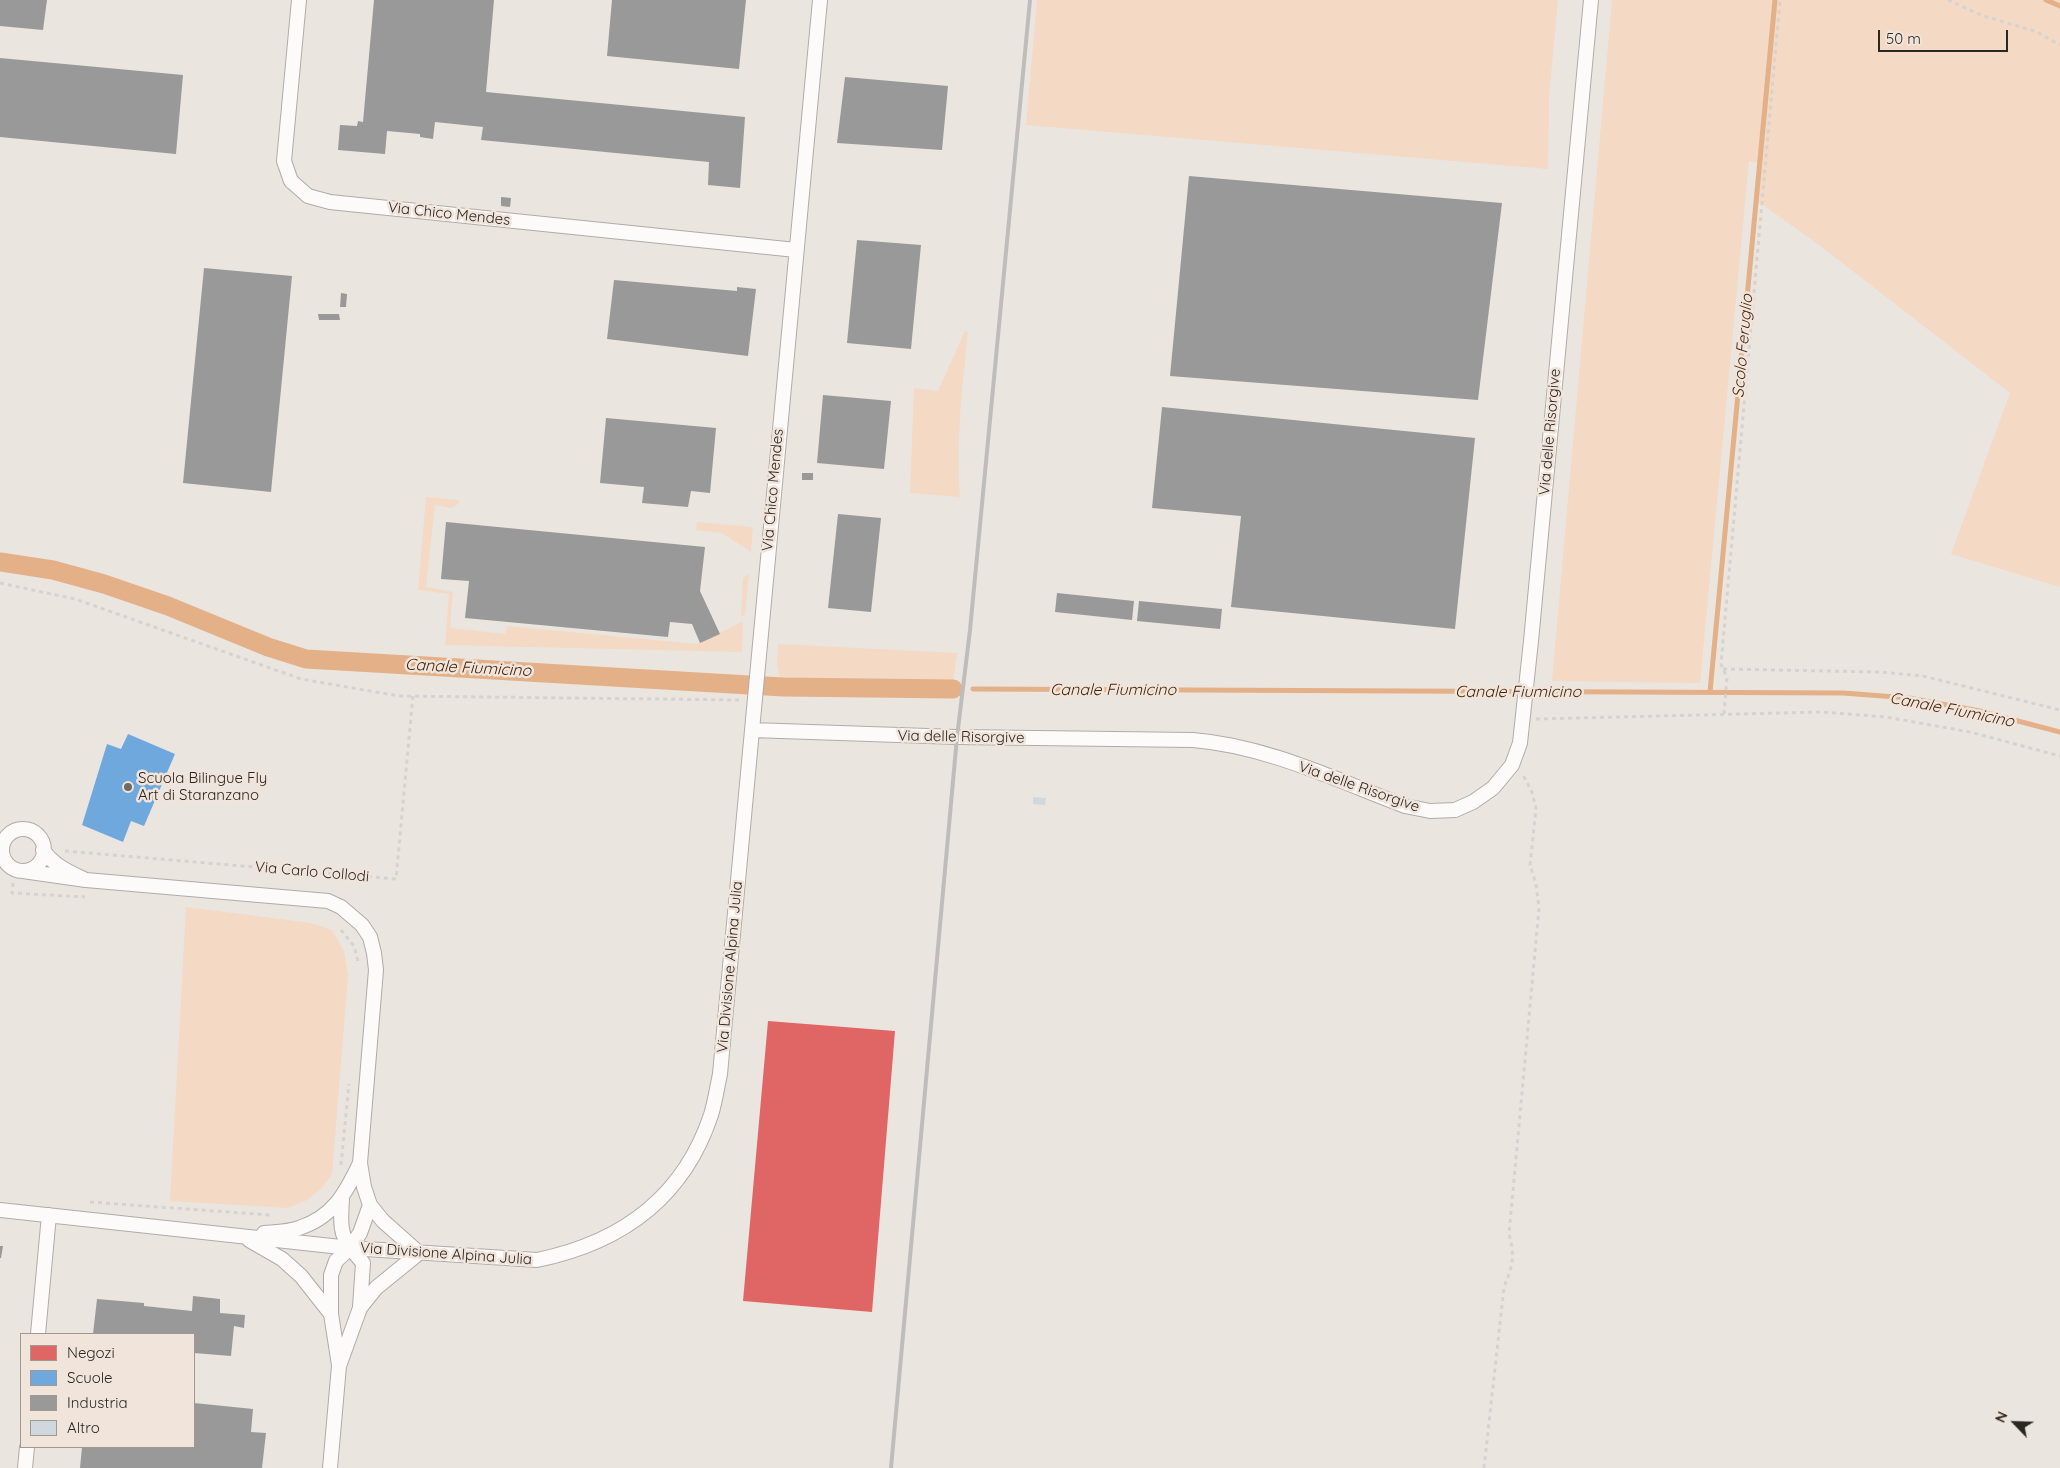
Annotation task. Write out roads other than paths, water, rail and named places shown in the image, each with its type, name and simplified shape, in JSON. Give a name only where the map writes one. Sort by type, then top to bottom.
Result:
[{"type":"street","name":"Via Chico Mendes","points":[[299,0],[284,162],[291,181],[308,196],[330,202],[796,250]]},
{"type":"street","name":"Via Chico Mendes","points":[[752,730],[753,700],[820,0]]},
{"type":"street","name":"Via delle Risorgive","points":[[752,730],[957,737],[1193,740],[1223,743],[1252,749],[1404,806],[1430,811],[1455,810],[1473,802],[1493,788],[1512,765],[1520,743],[1591,0]]},
{"type":"street","name":"Via Divisione Alpina Julia","points":[[0,1210],[350,1248],[537,1260],[563,1255],[591,1245],[612,1235],[641,1217],[670,1190],[694,1153],[711,1116],[720,1074],[752,730]]},
{"type":"street","name":"Via Carlo Collodi","points":[[86,880],[62,869],[50,860],[43,850],[42,843],[33,833],[20,830],[14,832],[4,841],[2,848],[5,861],[18,870],[86,880],[328,901],[341,907],[362,925],[370,937],[376,970],[360,1163],[370,1205],[383,1221],[419,1253]]},
{"type":"street","points":[[18,870],[28,870],[40,862],[43,850]]},
{"type":"street","name":"Via Carlo Collodi","points":[[244,1236],[298,1228],[316,1220],[342,1199],[360,1163]]},
{"type":"street","name":"Via Carlo Collodi","points":[[342,1199],[341,1230],[350,1248],[363,1262],[360,1308]]},
{"type":"street","points":[[330,1468],[339,1366],[331,1314],[331,1275],[336,1261],[350,1248],[360,1233],[370,1205]]},
{"type":"street","points":[[38,1333],[49,1215]]},
{"type":"street","points":[[244,1236],[282,1259],[301,1276],[331,1314]]},
{"type":"street","points":[[339,1366],[360,1308],[376,1288],[419,1253]]},
{"type":"street","points":[[25,1468],[27,1448]]},
{"type":"waterway","name":"Scolo Feruglio","points":[[1710,692],[1775,0]]},
{"type":"waterway","points":[[2046,0],[2060,6]]},
{"type":"waterway","name":"Canale Fiumicino","points":[[0,562],[53,570],[104,584],[168,606],[268,647],[306,659],[783,687],[953,689]]},
{"type":"waterway","name":"Canale Fiumicino","points":[[973,689],[1843,693],[1909,698],[1980,711],[2060,732]]},
{"type":"railway","points":[[891,1468],[957,737],[970,630],[1030,0]]},
{"type":"place","name":"Scuola Bilingue Fly Art di Staranzano","points":[[128,787]]}]
